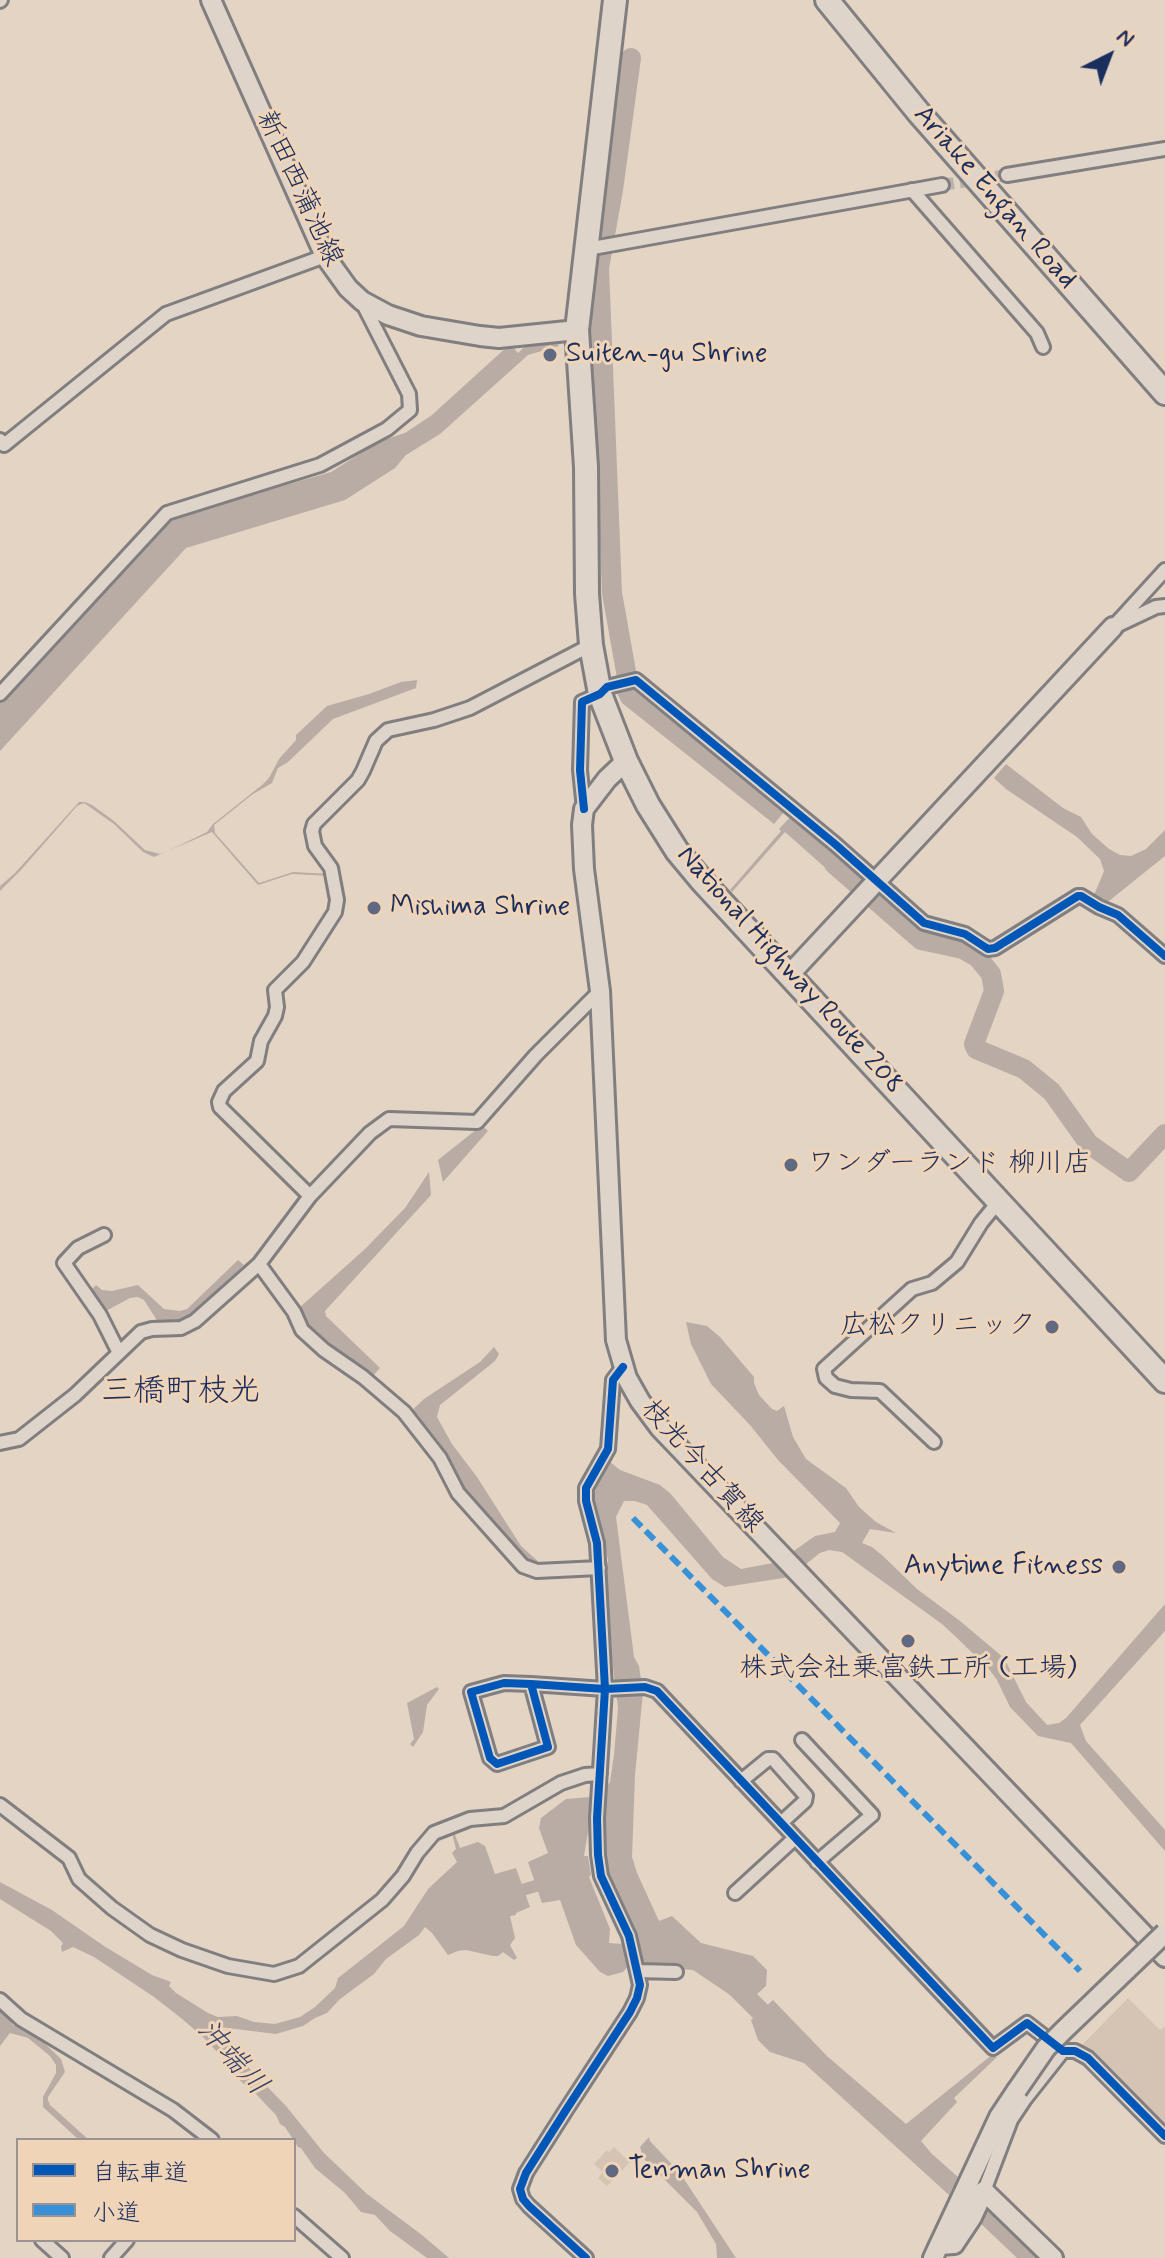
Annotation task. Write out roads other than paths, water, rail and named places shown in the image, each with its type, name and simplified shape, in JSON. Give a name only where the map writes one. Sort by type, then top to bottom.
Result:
[{"type":"highway","name":"National Highway Route 208","points":[[615,0],[577,330],[586,467],[587,594],[591,645],[626,761],[648,805],[677,851],[1165,1381]]},
{"type":"highway","name":"Ariake Engan Road","points":[[827,0],[919,113],[1165,393]]},
{"type":"highway","name":"Ariake Engan Road","points":[[836,0],[934,121],[1165,384]]},
{"type":"highway","points":[[1014,223],[1032,264],[1165,409]]},
{"type":"main road","name":"新田西蒲池線","points":[[211,0],[325,256],[348,288],[362,301],[388,315],[421,326],[480,336],[499,338],[577,330]]},
{"type":"main road","points":[[789,975],[1113,627]]},
{"type":"main road","points":[[584,809],[607,779],[626,761]]},
{"type":"main road","name":"枝光今古賀線","points":[[584,809],[584,869],[600,991],[616,1340],[623,1367],[640,1401],[660,1428],[1165,1956]]},
{"type":"main road","points":[[936,2252],[999,2117],[1046,2048],[1165,1933]]},
{"type":"main road","points":[[936,2252],[954,2244],[983,2194],[1053,2258]]},
{"type":"street","points":[[1007,175],[1165,149]]},
{"type":"street","points":[[587,249],[942,185]]},
{"type":"street","points":[[912,190],[1037,333],[1043,347]]},
{"type":"street","points":[[0,440],[4,445],[166,314],[325,256]]},
{"type":"street","points":[[0,694],[167,513],[320,465],[387,429],[410,410],[409,394],[362,301]]},
{"type":"street","points":[[1113,627],[1165,570]]},
{"type":"street","points":[[1113,627],[1156,607],[1165,606]]},
{"type":"street","points":[[310,1196],[220,1107],[219,1102],[224,1091],[257,1061],[261,1041],[275,1016],[275,990],[303,962],[335,912],[337,900],[331,868],[315,846],[314,824],[358,780],[376,741],[388,730],[470,708],[591,645]]},
{"type":"street","points":[[584,809],[580,770],[582,702],[604,690],[636,680],[835,844],[924,923],[965,934],[988,949],[995,948],[1078,896],[1118,915],[1165,956]]},
{"type":"street","points":[[0,1443],[19,1439],[75,1395],[141,1332],[181,1328],[195,1321],[259,1264],[310,1196],[370,1133],[389,1119],[477,1122],[536,1055],[600,991]]},
{"type":"street","points":[[934,1442],[880,1391],[835,1386],[826,1378],[824,1369],[912,1289],[932,1283],[957,1262],[999,1201]]},
{"type":"street","points":[[104,1235],[78,1248],[64,1263],[100,1315],[119,1353]]},
{"type":"street","points":[[259,1264],[294,1312],[302,1330],[404,1412],[440,1458],[458,1493],[523,1566],[537,1571],[599,1568]]},
{"type":"street","points":[[586,2258],[523,2199],[520,2189],[521,2182],[594,2064],[630,2012],[640,1985],[629,1936],[601,1876],[597,1839],[605,1689],[597,1543],[586,1501],[586,1488],[608,1449],[613,1380],[623,1367]]},
{"type":"street","points":[[531,1684],[548,1747],[497,1764],[490,1758],[471,1692],[504,1683],[531,1684],[605,1689],[645,1687],[657,1691],[993,2048],[1027,2023],[1063,2051],[1075,2051],[1088,2058],[1165,2136]]},
{"type":"street","points":[[802,1740],[872,1815],[817,1862]]},
{"type":"street","points":[[741,1781],[768,1759],[773,1759],[806,1796],[805,1801],[781,1823]]},
{"type":"street","points":[[0,1805],[69,1858],[79,1879],[150,1935],[228,1966],[274,1974],[299,1966],[382,1900],[434,1833],[470,1819],[504,1816],[561,1783],[600,1774]]},
{"type":"street","points":[[735,1893],[795,1838]]},
{"type":"street","points":[[638,1971],[676,1972]]},
{"type":"street","points":[[0,2000],[21,2019],[173,2110],[209,2138]]},
{"type":"street","points":[[983,2194],[1011,2120],[1063,2051]]},
{"type":"street","points":[[296,2218],[342,2258]]},
{"type":"street","points":[[44,2242],[62,2258]]},
{"type":"street","points":[[111,2258],[125,2242]]},
{"type":"water","points":[[557,338],[559,346],[528,355],[440,434],[345,500],[186,548],[0,751],[0,701],[168,519],[331,472],[380,441],[405,433],[432,415],[510,344],[518,353],[525,346]]},
{"type":"water","points":[[417,680],[416,688],[333,719],[278,768],[272,783],[214,825],[215,833],[259,883],[293,872],[331,876],[292,874],[258,885],[212,832],[169,851],[207,832],[213,824],[262,785],[296,740],[296,735],[327,706],[401,682]]},
{"type":"water","points":[[636,685],[785,811],[774,824],[622,703],[616,691]]},
{"type":"water","points":[[1006,764],[1063,808],[1081,817],[1092,834],[1120,855],[1131,856],[1146,849],[1165,830],[1165,856],[1104,905],[1094,895],[1104,871],[1100,859],[1077,837],[994,778]]},
{"type":"water","points":[[79,802],[85,802],[92,805],[114,821],[145,850],[160,854],[167,851],[154,857],[143,852],[114,824],[84,803],[77,806],[0,891],[0,886]]},
{"type":"water","points":[[792,815],[859,874],[847,887],[785,832],[732,892],[730,890]]},
{"type":"water","points":[[482,1125],[488,1131],[443,1182],[438,1160]]},
{"type":"water","points":[[429,1172],[431,1195],[325,1311],[326,1316],[380,1368],[371,1378],[303,1326],[299,1308],[405,1208]]},
{"type":"water","points":[[238,1260],[244,1265],[193,1315],[180,1322],[158,1322],[144,1300],[138,1297],[104,1312],[91,1290],[96,1285],[102,1290],[112,1291],[138,1285],[164,1309],[180,1311],[187,1309]]},
{"type":"water","points":[[686,1322],[707,1326],[720,1337],[754,1377],[759,1395],[772,1409],[777,1411],[784,1406],[793,1437],[806,1459],[846,1488],[859,1507],[876,1522],[896,1533],[870,1529],[862,1543],[872,1547],[917,1589],[1004,1658],[1026,1702],[1047,1725],[1066,1718],[1165,1604],[1165,1631],[1080,1725],[1086,1741],[1165,1830],[1165,1851],[1071,1743],[1038,1736],[1010,1707],[989,1669],[956,1637],[842,1552],[829,1550],[820,1553],[790,1577],[725,1587],[712,1579],[647,1505],[624,1501],[616,1517],[634,1657],[639,1666],[643,1692],[635,1775],[632,1857],[659,1921],[672,1916],[701,1943],[753,1956],[767,1970],[766,1986],[745,2005],[693,1970],[645,1966],[606,1869],[604,1849],[607,1786],[614,1755],[618,1708],[605,1614],[608,1560],[593,1499],[600,1475],[610,1462],[620,1470],[660,1485],[723,1557],[741,1569],[778,1562],[815,1536],[835,1532],[840,1523],[778,1460],[711,1384],[691,1344]]},
{"type":"water","points":[[494,1347],[499,1354],[495,1361],[440,1405],[437,1417],[521,1546],[541,1564],[525,1559],[466,1499],[447,1457],[409,1413],[424,1399],[480,1362]]},
{"type":"water","points":[[437,1687],[439,1689],[427,1705],[423,1732],[413,1747],[410,1744],[414,1739],[407,1703]]},
{"type":"water","points":[[590,1797],[591,1814],[584,1856],[588,1856],[589,1877],[610,1929],[609,1943],[623,1944],[628,1966],[623,1972],[608,1976],[600,1972],[576,1945],[560,1900],[542,1903],[528,1862],[548,1853],[539,1828],[541,1818],[566,1799]]},
{"type":"water","name":"沖端川","points":[[452,1833],[460,1848],[478,1842],[485,1846],[495,1874],[516,1868],[530,1907],[510,1916],[515,1938],[510,1945],[517,1958],[514,1960],[503,1952],[493,1956],[466,1950],[448,1955],[425,1927],[327,2013],[303,2026],[276,2034],[219,2027],[250,2069],[286,2106],[324,2153],[367,2194],[449,2258],[427,2258],[390,2231],[375,2215],[361,2212],[345,2193],[315,2168],[296,2144],[296,2138],[292,2138],[276,2115],[238,2079],[203,2037],[181,2018],[94,1957],[73,1947],[62,1952],[63,1943],[51,1931],[0,1899],[0,1882],[52,1910],[152,1975],[171,1982],[169,1986],[176,1993],[208,2013],[275,2024],[300,2017],[315,2007],[335,1988],[338,1978],[404,1926],[428,1889],[457,1862],[452,1853],[456,1849]]},
{"type":"water","points":[[773,2000],[827,2056],[906,2124],[993,2054],[997,2057],[954,2098],[957,2102],[921,2141],[958,2177],[949,2195],[804,2063],[770,2052],[758,2040],[751,2020]]},
{"type":"water","points":[[0,2005],[13,2025],[35,2034],[61,2059],[65,2072],[48,2100],[87,2138],[77,2138],[43,2107],[43,2097],[56,2073],[56,2065],[50,2056],[28,2038],[10,2033],[0,2046]]},
{"type":"water","points":[[649,2137],[680,2173],[736,2258],[717,2258],[716,2244],[697,2212],[644,2159],[640,2147]]},
{"type":"water","points":[[986,2204],[1043,2258],[1017,2258],[977,2220]]},
{"type":"waterway","points":[[631,58],[599,268],[612,593],[630,694],[635,697]]},
{"type":"waterway","points":[[590,334],[600,331]]},
{"type":"waterway","points":[[834,864],[921,940],[963,949],[978,958],[991,974],[994,991],[974,1044],[976,1049],[1024,1069],[1052,1092],[1089,1144],[1129,1172],[1165,1134]]},
{"type":"waterway","points":[[509,1894],[549,1882]]},
{"type":"waterway","points":[[732,1983],[777,2028]]},
{"type":"tunnel","points":[[942,185],[1007,175]]},
{"type":"place","name":"Suiten-gu Shrine","points":[[550,355]]},
{"type":"place","name":"Mishima Shrine","points":[[374,908]]},
{"type":"place","name":"ワンダーランド 柳川店","points":[[791,1165]]},
{"type":"place","name":"広松クリニック","points":[[1052,1327]]},
{"type":"place","name":"Anytime Fitness","points":[[1119,1567]]},
{"type":"place","name":"株式会社乗富鉄工所 (工場)","points":[[908,1641]]},
{"type":"place","name":"Tenman Shrine","points":[[612,2171]]},
{"type":"district","name":"三橋町枝光","points":[[181,1393]]}]
